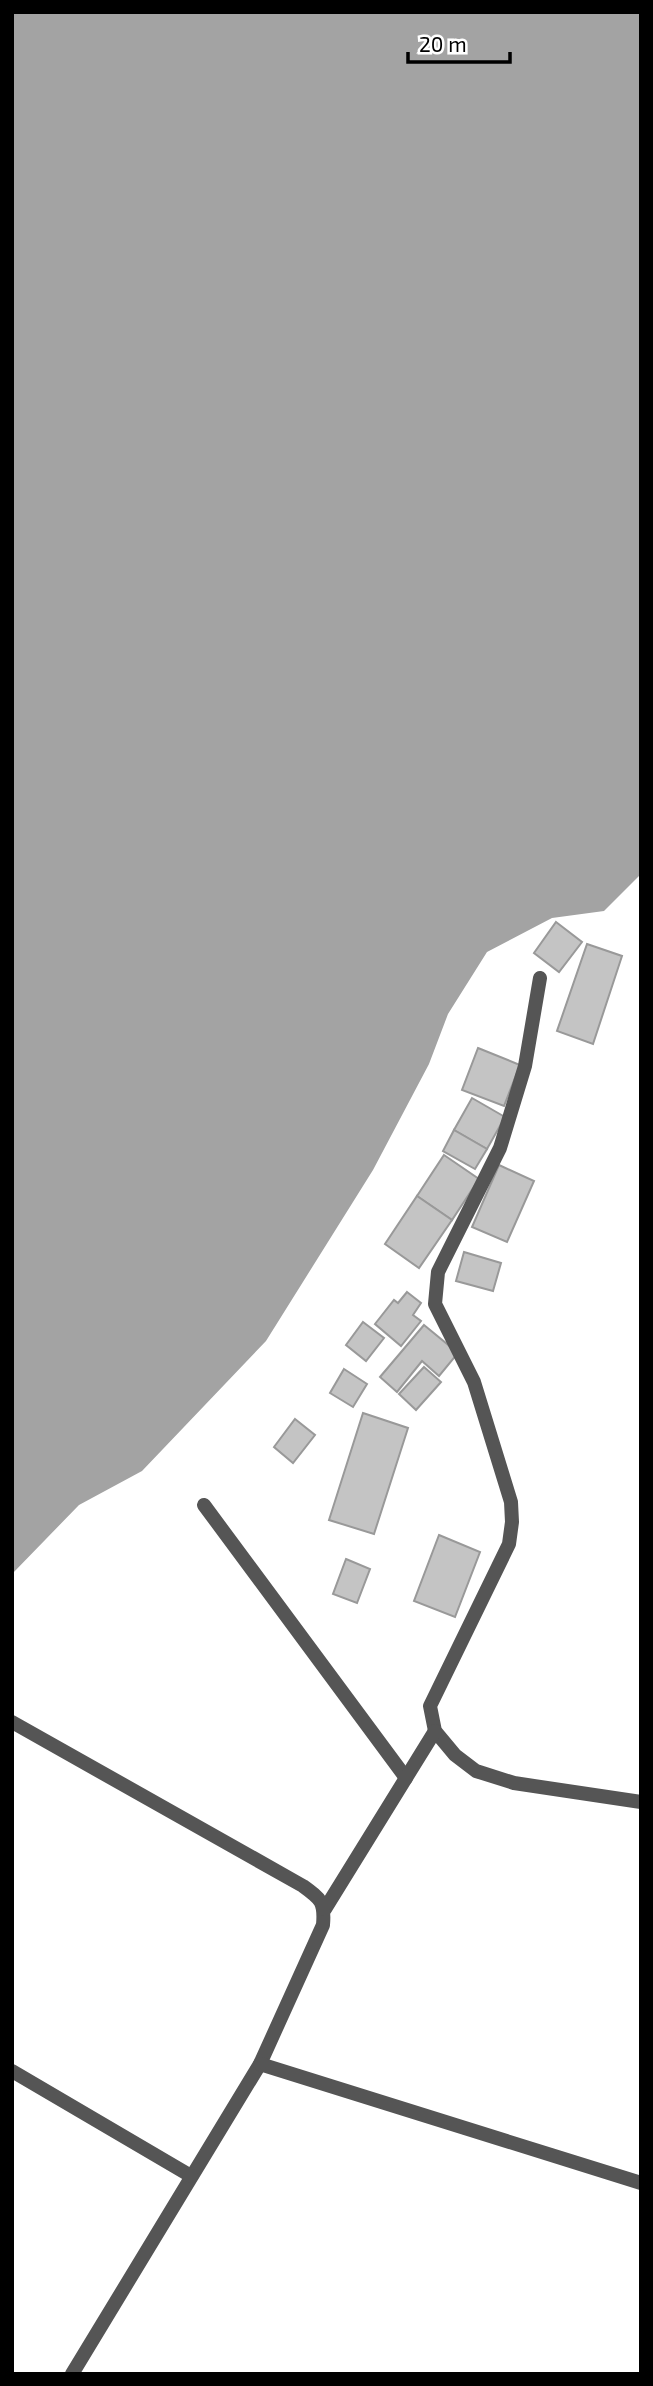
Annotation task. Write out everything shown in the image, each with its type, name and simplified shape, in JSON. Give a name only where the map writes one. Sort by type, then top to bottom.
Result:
[{"type":"street","points":[[540,978],[526,1066],[500,1148],[438,1272],[435,1289],[435,1304],[474,1382],[511,1502],[512,1522],[509,1544],[430,1706],[435,1731],[455,1755],[476,1771],[514,1783],[641,1802]]},
{"type":"street","points":[[204,1505],[406,1778]]},
{"type":"street","points":[[12,1722],[303,1886],[318,1896],[325,1909]]},
{"type":"street","points":[[72,2374],[260,2064],[323,1925],[325,1909],[435,1731]]},
{"type":"street","points":[[260,2064],[641,2183]]},
{"type":"street","points":[[12,2071],[191,2176]]},
{"type":"shaded area","points":[[12,12],[641,12],[641,874],[604,911],[552,918],[487,952],[448,1014],[429,1064],[373,1170],[266,1341],[142,1471],[79,1505],[12,1574]]},
{"type":"building","points":[[556,922],[582,942],[559,972],[534,953]]},
{"type":"building","points":[[587,944],[622,956],[593,1044],[557,1031]]},
{"type":"building","points":[[478,1048],[520,1065],[504,1106],[462,1090]]},
{"type":"building","points":[[472,1098],[505,1117],[487,1149],[454,1130]]},
{"type":"building","points":[[454,1130],[487,1149],[475,1169],[443,1151]]},
{"type":"building","points":[[444,1155],[479,1179],[452,1220],[417,1196]]},
{"type":"building","points":[[499,1165],[534,1181],[507,1242],[472,1227]]},
{"type":"building","points":[[417,1196],[452,1220],[419,1268],[385,1244]]},
{"type":"building","points":[[464,1252],[501,1263],[493,1291],[456,1281]]},
{"type":"building","points":[[407,1292],[421,1303],[413,1315],[421,1321],[401,1346],[375,1324],[394,1300],[398,1303]]},
{"type":"building","points":[[363,1322],[384,1338],[366,1361],[346,1345]]},
{"type":"building","points":[[424,1325],[458,1353],[439,1376],[422,1361],[397,1392],[380,1377]]},
{"type":"building","points":[[424,1367],[441,1382],[416,1410],[399,1394]]},
{"type":"building","points":[[344,1369],[367,1384],[353,1407],[330,1393]]},
{"type":"building","points":[[363,1413],[408,1428],[374,1534],[329,1520]]},
{"type":"building","points":[[295,1419],[315,1435],[293,1463],[274,1447]]},
{"type":"building","points":[[439,1535],[480,1552],[455,1617],[414,1601]]},
{"type":"building","points":[[346,1559],[370,1569],[357,1603],[333,1594]]}]
